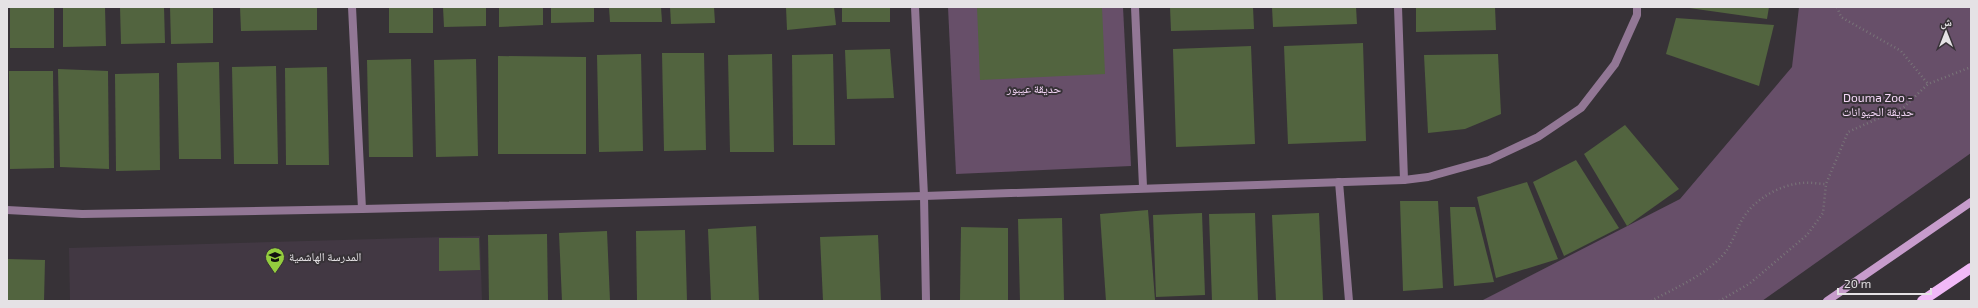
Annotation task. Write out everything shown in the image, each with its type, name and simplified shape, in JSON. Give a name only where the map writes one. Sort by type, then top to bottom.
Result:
[{"type":"main road","points":[[1827,301],[1971,202]]},
{"type":"main road","points":[[1922,301],[1971,268]]},
{"type":"street","points":[[352,7],[362,209]]},
{"type":"street","points":[[915,7],[924,196],[926,301]]},
{"type":"street","points":[[1135,7],[1143,187]]},
{"type":"street","points":[[1398,7],[1404,180]]},
{"type":"street","points":[[7,210],[82,214],[362,209],[924,196],[1428,178],[1489,160],[1538,137],[1581,108],[1615,64],[1637,15],[1637,7]]},
{"type":"street","points":[[1339,182],[1349,301]]},
{"type":"path","points":[[1837,7],[1841,17],[1901,51],[1928,84]]},
{"type":"path","points":[[1719,301],[1749,284],[1807,235],[1823,213],[1826,184],[1848,132],[1904,107],[1928,84],[1971,68]]},
{"type":"path","points":[[1651,301],[1713,265],[1724,254],[1732,242],[1742,220],[1758,202],[1778,189],[1802,183],[1826,184]]},
{"type":"shaded area","name":"المدرسة الهاشمية","points":[[480,236],[482,301],[70,301],[69,248]]},
{"type":"green space","name":"حديقة عيبور","points":[[948,7],[1123,7],[1131,166],[956,174]]},
{"type":"green space","name":"Douma Zoo - حديقة الحيوانات","points":[[1799,7],[1971,7],[1971,153],[1762,301],[1481,301],[1680,199],[1792,67]]},
{"type":"building","points":[[10,7],[54,7],[54,48],[10,48]]},
{"type":"building","points":[[63,7],[105,7],[106,46],[63,47]]},
{"type":"building","points":[[120,7],[164,7],[165,43],[121,44]]},
{"type":"building","points":[[170,7],[213,7],[213,43],[171,44]]},
{"type":"building","points":[[240,7],[317,7],[317,30],[241,31]]},
{"type":"building","points":[[389,7],[433,7],[433,33],[389,33]]},
{"type":"building","points":[[443,7],[486,7],[486,26],[444,27]]},
{"type":"building","points":[[499,7],[543,7],[543,25],[499,27]]},
{"type":"building","points":[[551,7],[594,7],[594,22],[551,23]]},
{"type":"building","points":[[609,7],[661,7],[662,22],[610,22]]},
{"type":"building","points":[[670,7],[714,7],[715,23],[671,24]]},
{"type":"building","points":[[786,7],[834,7],[836,25],[787,30]]},
{"type":"building","points":[[842,7],[890,7],[890,22],[842,22]]},
{"type":"building","points":[[977,7],[1102,7],[1105,74],[980,80]]},
{"type":"building","points":[[1170,7],[1253,7],[1254,29],[1171,31]]},
{"type":"building","points":[[1272,7],[1356,7],[1357,24],[1273,27]]},
{"type":"building","points":[[1416,7],[1495,7],[1496,30],[1416,32]]},
{"type":"building","points":[[1682,7],[1769,7],[1767,19]]},
{"type":"building","points":[[1676,18],[1774,25],[1759,86],[1666,54]]},
{"type":"building","points":[[1363,43],[1366,141],[1288,144],[1284,46]]},
{"type":"building","points":[[1251,46],[1255,144],[1176,147],[1173,49]]},
{"type":"building","points":[[890,49],[894,98],[847,99],[845,50]]},
{"type":"building","points":[[662,53],[704,53],[706,150],[664,151]]},
{"type":"building","points":[[641,54],[643,151],[599,152],[597,55]]},
{"type":"building","points":[[772,54],[774,152],[730,152],[728,55]]},
{"type":"building","points":[[833,54],[835,145],[793,145],[792,55]]},
{"type":"building","points":[[1498,54],[1501,114],[1465,129],[1428,133],[1424,55]]},
{"type":"building","points":[[498,56],[586,57],[586,154],[498,154]]},
{"type":"building","points":[[411,59],[413,157],[369,157],[367,60]]},
{"type":"building","points":[[476,59],[478,156],[436,157],[434,60]]},
{"type":"building","points":[[219,62],[221,159],[179,159],[177,63]]},
{"type":"building","points":[[276,66],[278,164],[234,164],[232,67]]},
{"type":"building","points":[[327,67],[329,165],[286,165],[285,68]]},
{"type":"building","points":[[58,69],[108,71],[109,169],[60,167]]},
{"type":"building","points":[[9,71],[53,71],[54,168],[10,169]]},
{"type":"building","points":[[159,73],[160,170],[116,171],[115,74]]},
{"type":"building","points":[[1625,125],[1679,189],[1627,226],[1584,154]]},
{"type":"building","points":[[1576,160],[1619,228],[1564,256],[1533,182]]},
{"type":"building","points":[[1527,182],[1558,259],[1496,278],[1477,197]]},
{"type":"building","points":[[1400,201],[1438,201],[1443,288],[1403,291]]},
{"type":"building","points":[[1450,207],[1475,207],[1494,282],[1454,286]]},
{"type":"building","points":[[1148,210],[1155,300],[1106,301],[1100,214]]},
{"type":"building","points":[[1202,213],[1205,295],[1156,297],[1153,215]]},
{"type":"building","points":[[1255,213],[1258,301],[1212,301],[1209,214]]},
{"type":"building","points":[[1319,213],[1323,300],[1276,301],[1272,215]]},
{"type":"building","points":[[1062,218],[1064,301],[1020,301],[1018,219]]},
{"type":"building","points":[[756,226],[759,301],[711,301],[708,229]]},
{"type":"building","points":[[961,227],[1008,228],[1008,301],[960,301]]},
{"type":"building","points":[[685,230],[687,301],[637,301],[636,231]]},
{"type":"building","points":[[607,231],[610,301],[562,301],[559,233]]},
{"type":"building","points":[[547,234],[548,301],[489,301],[488,235]]},
{"type":"building","points":[[878,235],[881,301],[823,301],[820,237]]},
{"type":"building","points":[[439,238],[479,238],[480,270],[439,271]]},
{"type":"building","points":[[7,259],[45,260],[44,301],[7,301]]},
{"type":"place","name":"المدرسة الهاشمية","points":[[275,274]]}]
